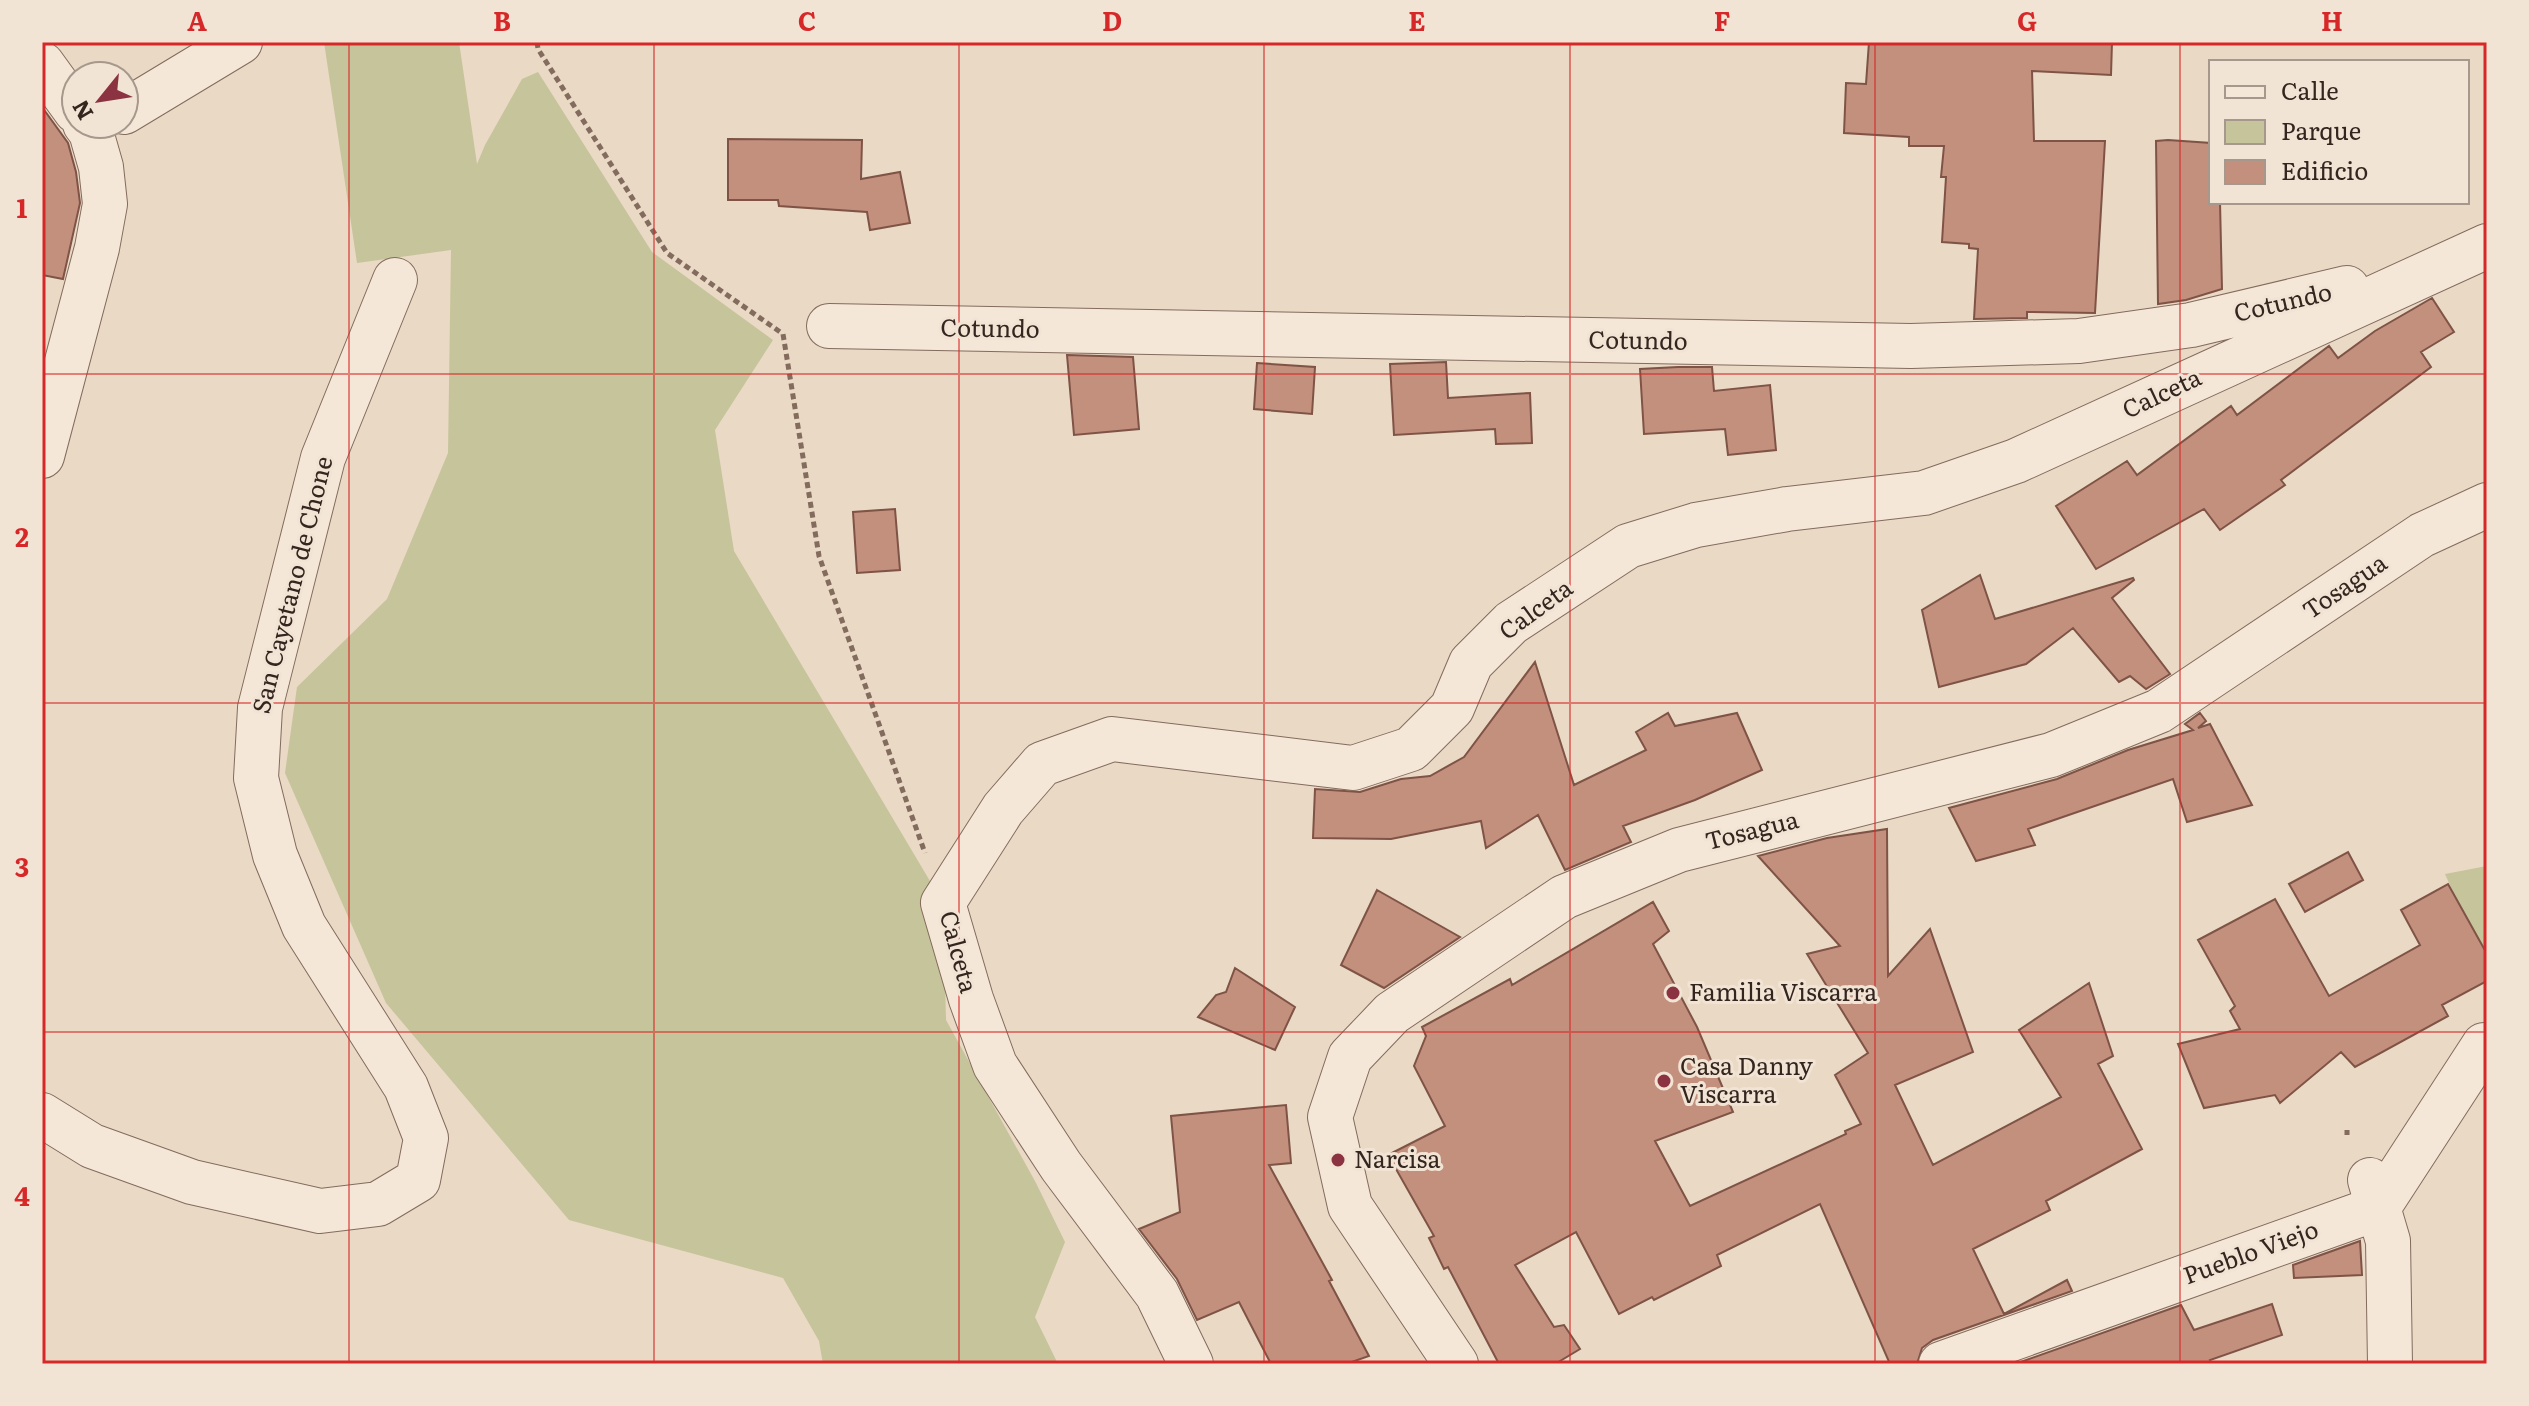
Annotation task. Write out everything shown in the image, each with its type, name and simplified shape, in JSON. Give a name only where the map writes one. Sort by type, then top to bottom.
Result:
[{"type":"street","points":[[140,97],[240,42]]},
{"type":"street","points":[[42,64],[60,83]]},
{"type":"street","points":[[42,456],[97,248],[105,204],[98,140]]},
{"type":"street","name":"Calceta","points":[[1191,1364],[1157,1294],[1061,1166],[995,1065],[971,999],[943,903],[1003,809],[1042,764],[1112,739],[1353,768],[1411,749],[1452,708],[1471,663],[1511,623],[1628,546],[1696,525],[1787,509],[1924,493],[2016,461],[2487,246]]},
{"type":"street","name":"Cotundo","points":[[829,326],[1911,346],[2064,341],[2191,325],[2439,266]]},
{"type":"street","name":"San Cayetano de Chone","points":[[42,1115],[92,1146],[192,1182],[320,1211],[378,1204],[418,1180],[426,1138],[406,1087],[304,926],[275,855],[256,778],[260,708],[323,458],[395,280]]},
{"type":"street","name":"Tosagua","points":[[1456,1364],[1350,1206],[1330,1117],[1350,1057],[1392,1013],[1564,897],[1679,850],[2051,755],[2159,711],[2422,535],[2487,505]]},
{"type":"street","points":[[2390,1364],[2388,1241],[2374,1194],[2484,1045]]},
{"type":"street","name":"Pueblo Viejo","points":[[1941,1364],[2374,1194]]},
{"type":"path","points":[[537,42],[538,49],[667,253],[783,334],[819,556],[943,903]]},
{"type":"green space","points":[[324,42],[459,42],[477,164],[522,79],[538,72],[652,252],[773,340],[715,430],[734,551],[943,903],[946,1020],[1065,1242],[1035,1317],[1058,1364],[823,1364],[819,1341],[783,1278],[569,1220],[386,1003],[285,773],[297,687],[387,599],[448,453],[451,250],[357,263]]},
{"type":"green space","points":[[2487,866],[2487,967],[2445,874]]},
{"type":"building","points":[[1869,42],[2112,42],[2111,75],[2032,71],[2034,141],[2105,141],[2095,313],[2027,312],[2027,318],[1974,319],[1978,249],[1969,248],[1969,244],[1942,242],[1946,177],[1941,177],[1944,146],[1909,146],[1909,137],[1844,133],[1846,83],[1866,84]]},
{"type":"building","points":[[42,107],[60,132],[60,140],[68,143],[80,203],[63,279],[42,275]]},
{"type":"building","points":[[728,139],[862,140],[861,179],[900,172],[910,223],[870,230],[867,212],[779,206],[778,200],[728,200]]},
{"type":"building","points":[[2156,141],[2209,143],[2209,204],[2220,204],[2222,289],[2186,300],[2158,304]]},
{"type":"building","points":[[2432,298],[2454,332],[2421,352],[2431,367],[2281,480],[2285,485],[2220,530],[2204,509],[2096,569],[2056,506],[2127,461],[2137,475],[2231,406],[2237,415],[2329,346],[2338,358],[2375,331]]},
{"type":"building","points":[[1067,355],[1133,357],[1139,429],[1074,435]]},
{"type":"building","points":[[1446,362],[1448,398],[1530,393],[1532,443],[1496,444],[1495,429],[1394,435],[1390,364]]},
{"type":"building","points":[[1257,363],[1315,367],[1312,414],[1254,409]]},
{"type":"building","points":[[1712,367],[1714,391],[1770,385],[1776,450],[1728,455],[1725,429],[1644,434],[1640,369]]},
{"type":"building","points":[[895,509],[900,570],[857,573],[853,512]]},
{"type":"building","points":[[1980,575],[1995,619],[2133,578],[2112,598],[2170,674],[2146,689],[2130,676],[2119,682],[2073,628],[2026,664],[1939,687],[1922,610]]},
{"type":"building","points":[[1535,662],[1574,785],[1646,750],[1636,732],[1668,713],[1675,726],[1737,713],[1762,770],[1695,800],[1623,826],[1631,842],[1565,870],[1538,815],[1486,848],[1481,821],[1391,839],[1313,838],[1315,789],[1360,792],[1401,779],[1430,776],[1464,757]]},
{"type":"building","points":[[2200,713],[2206,721],[2198,728],[2210,724],[2252,805],[2187,822],[2173,779],[2028,829],[2035,845],[1976,861],[1949,808],[2057,779],[2128,750],[2193,730],[2185,724]]},
{"type":"building","points":[[1887,829],[1888,976],[1930,929],[1973,1052],[1895,1085],[1933,1165],[2061,1097],[2019,1030],[2089,983],[2113,1056],[2098,1064],[2142,1149],[2046,1201],[2050,1210],[1973,1249],[2004,1314],[2067,1280],[2072,1291],[1933,1340],[1922,1348],[1917,1364],[1890,1364],[1820,1204],[1717,1255],[1721,1266],[1619,1314],[1576,1232],[1515,1265],[1554,1327],[1564,1325],[1580,1349],[1555,1364],[1499,1364],[1448,1267],[1444,1269],[1429,1238],[1434,1236],[1388,1155],[1445,1126],[1414,1066],[1426,1036],[1422,1027],[1510,979],[1512,985],[1653,902],[1669,931],[1653,944],[1697,1027],[1733,1112],[1655,1141],[1690,1206],[1846,1134],[1845,1131],[1861,1124],[1835,1075],[1868,1053],[1807,954],[1840,946],[1758,856],[1827,838]]},
{"type":"building","points":[[2348,852],[2363,880],[2305,912],[2289,884]]},
{"type":"building","points":[[2448,884],[2487,954],[2487,981],[2442,1005],[2448,1016],[2355,1067],[2341,1052],[2280,1103],[2275,1095],[2204,1108],[2178,1044],[2240,1029],[2230,1011],[2235,1006],[2198,940],[2275,899],[2329,996],[2420,945],[2401,910]]},
{"type":"building","points":[[1377,890],[1460,937],[1384,988],[1341,965]]},
{"type":"building","points":[[1235,968],[1295,1007],[1275,1050],[1198,1017],[1216,995],[1226,992]]},
{"type":"building","points":[[1286,1105],[1291,1163],[1269,1165],[1332,1280],[1329,1281],[1369,1356],[1346,1364],[1271,1364],[1239,1302],[1197,1320],[1177,1279],[1139,1229],[1180,1212],[1171,1116]]},
{"type":"building","points":[[2360,1241],[2362,1275],[2294,1278],[2293,1265]]},
{"type":"building","points":[[2272,1304],[2282,1335],[2210,1360],[2212,1364],[2015,1364],[2181,1305],[2194,1330]]},
{"type":"place","name":"Familia Viscarra","points":[[1673,993]]},
{"type":"place","name":"Casa Danny Viscarra","points":[[1664,1081]]},
{"type":"place","name":"Narcisa","points":[[1338,1160]]}]
